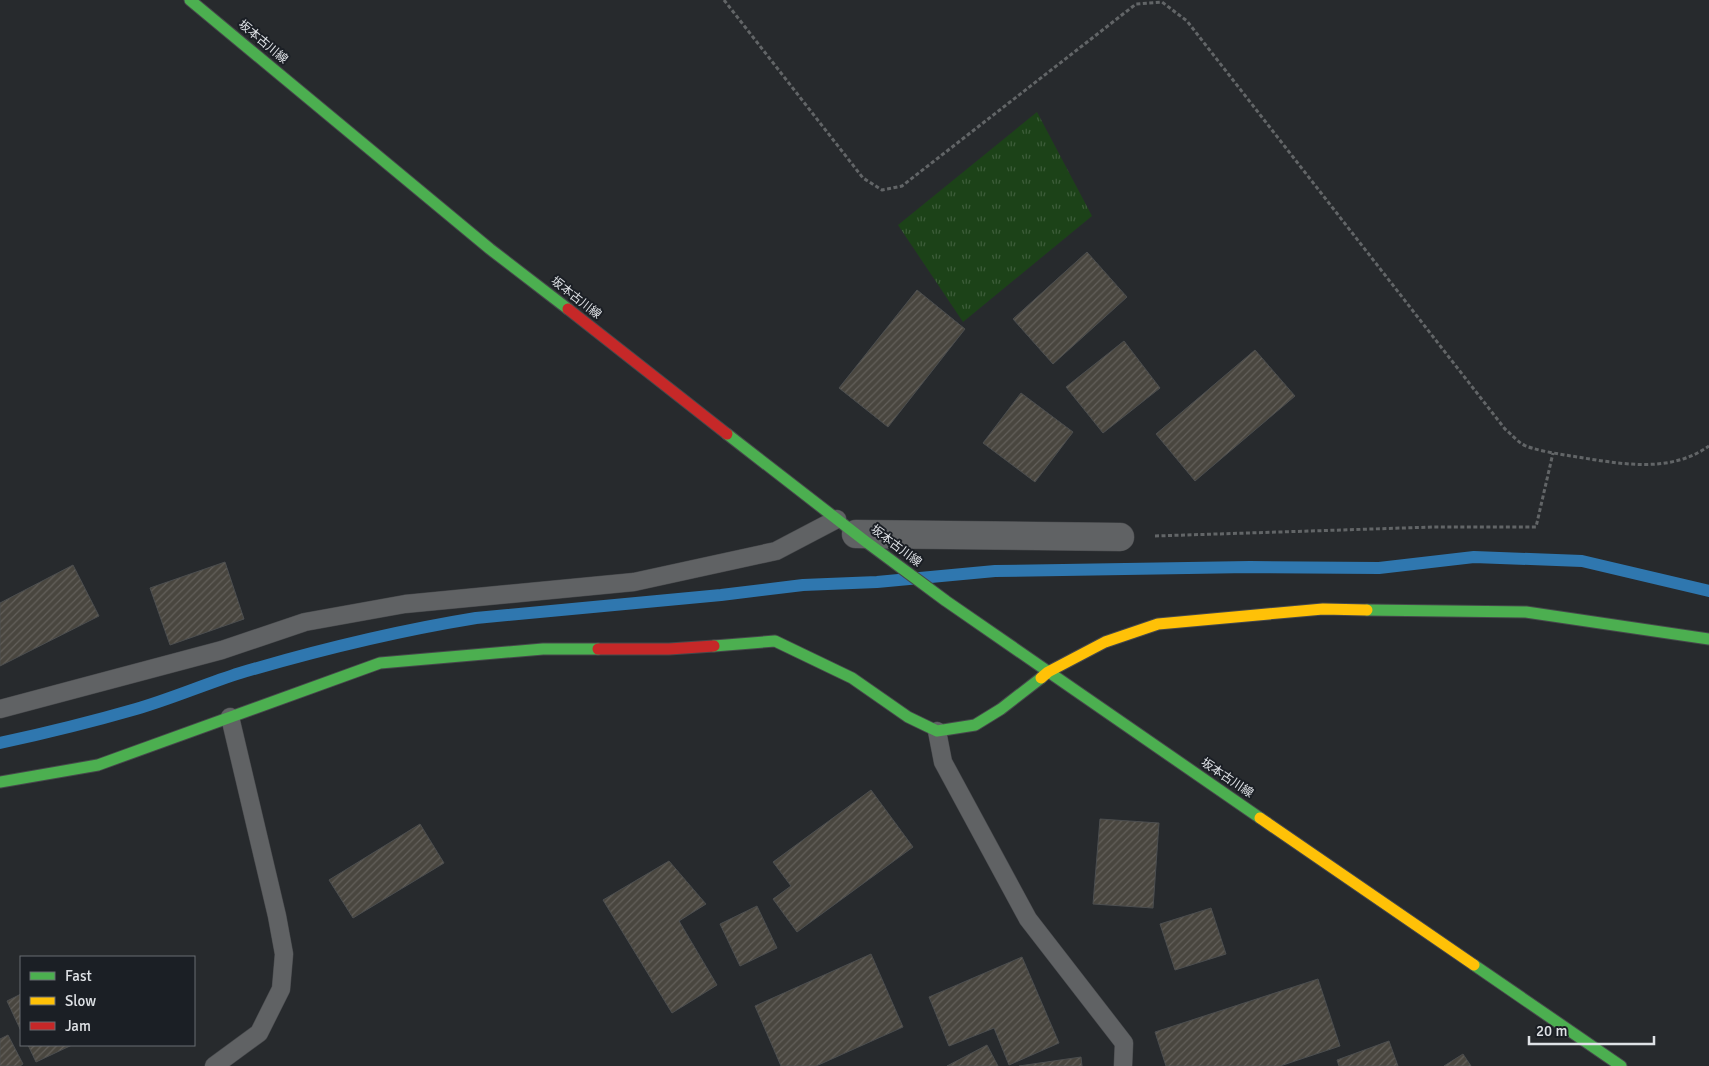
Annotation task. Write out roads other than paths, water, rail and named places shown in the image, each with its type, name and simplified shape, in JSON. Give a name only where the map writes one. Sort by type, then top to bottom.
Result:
[{"type":"street","name":"坂本古川線","points":[[190,0],[490,249],[946,601],[1621,1066]]},
{"type":"street","points":[[853,531],[1120,538]]},
{"type":"street","points":[[0,782],[98,765],[380,664],[543,649],[669,649],[775,641],[852,678],[908,717],[938,731],[975,725],[1001,709],[1048,672],[1106,642],[1158,624],[1323,609],[1526,612],[1709,639]]},
{"type":"lane","points":[[0,709],[222,650],[305,622],[405,604],[634,582],[776,551],[853,531]]},
{"type":"lane","points":[[214,1066],[259,1033],[281,989],[284,954],[277,916],[230,718]]},
{"type":"lane","points":[[938,731],[943,762],[1028,919],[1124,1043],[1123,1066]]},
{"type":"waterway","points":[[0,743],[136,709],[240,673],[357,642],[416,629],[476,618],[721,595],[803,585],[877,582],[995,571],[1250,567],[1379,568],[1474,557],[1582,561],[1709,591]]}]
